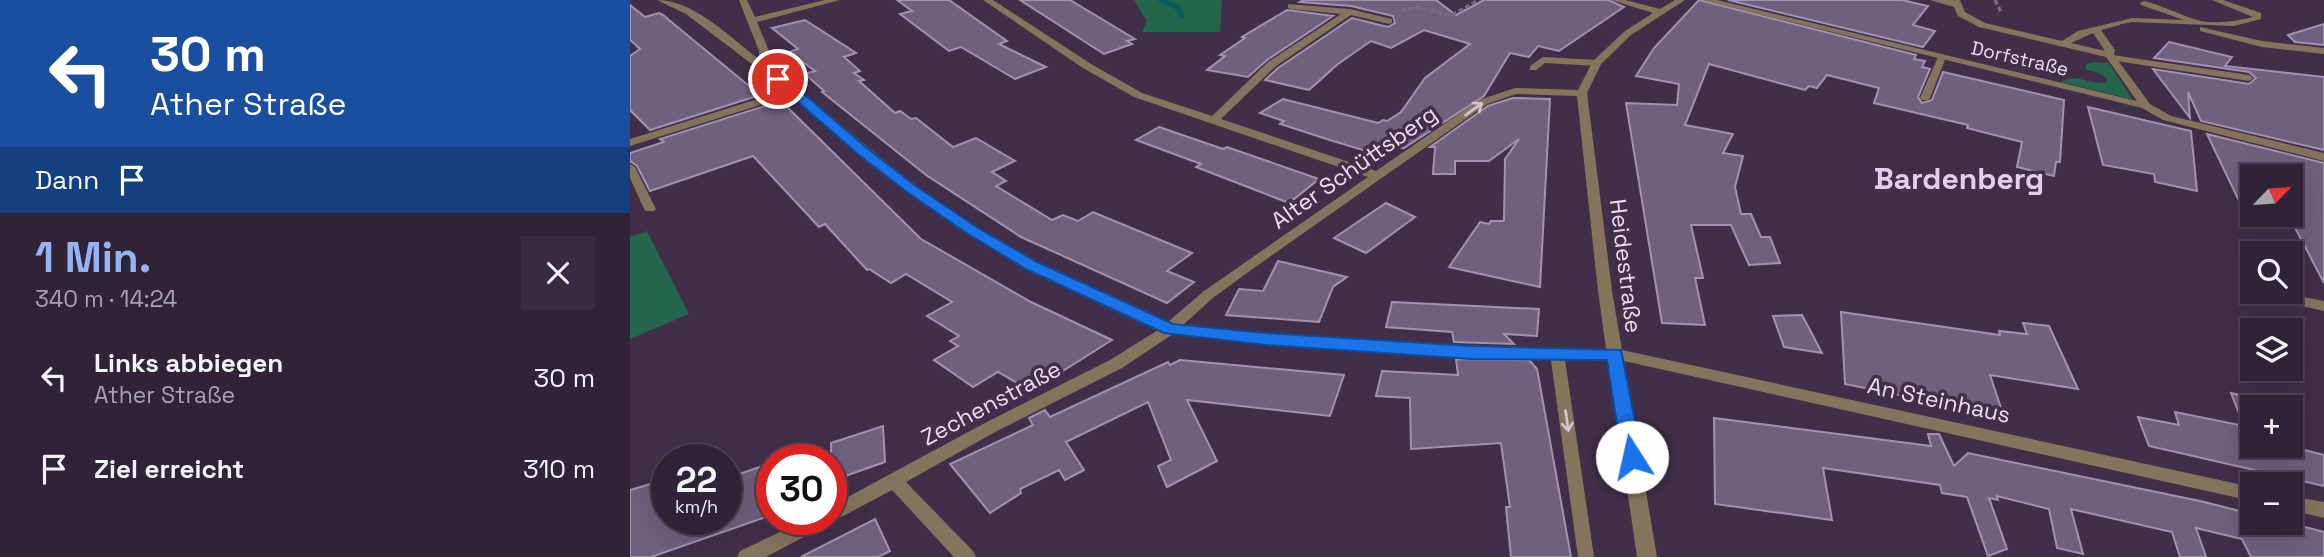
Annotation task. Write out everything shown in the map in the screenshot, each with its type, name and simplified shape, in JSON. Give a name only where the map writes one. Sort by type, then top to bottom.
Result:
[{"type":"street","name":"An Steinhaus","points":[[662,0],[689,12],[794,91],[912,190],[973,231],[1031,265],[1170,329],[1384,347],[1615,354],[2240,491]]},
{"type":"street","points":[[743,0],[764,51],[763,67]]},
{"type":"street","points":[[751,20],[835,0]]},
{"type":"street","points":[[987,0],[1138,95],[1378,176]]},
{"type":"street","points":[[1615,0],[1659,12]]},
{"type":"street","points":[[1582,93],[1597,63],[1628,33],[1681,0]]},
{"type":"street","name":"Dorfstraße","points":[[1706,0],[2146,106],[2167,118],[2324,157]]},
{"type":"street","points":[[1934,0],[1957,3],[1961,14],[1982,25],[2066,43],[2111,57]]},
{"type":"street","points":[[1291,6],[1350,12],[1389,21]]},
{"type":"street","points":[[1214,120],[1272,64],[1350,12]]},
{"type":"street","points":[[2066,43],[2095,29],[2117,23]]},
{"type":"street","points":[[2095,29],[2110,50],[2111,57],[2146,106]]},
{"type":"street","points":[[630,143],[794,91]]},
{"type":"street","name":"Alter Schüttsberg","points":[[1170,329],[1209,293],[1483,102],[1515,91],[1582,93]]},
{"type":"street","name":"Heidestraße","points":[[1582,93],[1615,354],[1647,557]]},
{"type":"street","points":[[2303,302],[2324,306]]},
{"type":"street","name":"Zechenstraße","points":[[847,507],[989,428],[1105,370],[1170,329]]},
{"type":"street","points":[[895,482],[966,557]]},
{"type":"street","points":[[2303,506],[2324,510]]},
{"type":"street","points":[[747,557],[792,535]]},
{"type":"lane","points":[[2117,23],[2132,20],[2234,24],[2257,19],[2258,15],[2216,0]]},
{"type":"lane","points":[[2132,20],[2143,14],[2143,2],[2189,17],[2196,23]]},
{"type":"lane","points":[[2183,23],[2262,44],[2324,51]]},
{"type":"lane","points":[[1925,98],[1942,57]]},
{"type":"lane","points":[[2111,57],[2249,78]]},
{"type":"lane","points":[[1532,68],[1543,60],[1597,63]]},
{"type":"lane","points":[[630,167],[650,209]]},
{"type":"lane","points":[[1557,353],[1586,557]]},
{"type":"path","points":[[1419,7],[1452,15],[1479,0]]},
{"type":"green space","points":[[1134,0],[1222,0],[1220,32],[1142,32],[1147,21]]},
{"type":"green space","points":[[2109,63],[2132,99],[2060,82],[2073,78],[2106,82],[2108,79],[2099,73],[2086,70],[2086,64]]},
{"type":"green space","points":[[647,231],[689,314],[630,339],[630,237]]},
{"type":"building","points":[[897,0],[949,0],[1007,41],[999,44],[1046,67],[1015,79],[961,47],[949,51],[900,14],[912,11]]},
{"type":"building","points":[[1020,0],[1070,0],[1135,39],[1127,41],[1132,44],[1104,54]]},
{"type":"building","points":[[1436,0],[1456,15],[1484,0],[1608,0],[1624,7],[1559,51],[1538,46],[1529,57],[1510,53],[1484,96],[1404,148],[1386,147],[1381,151],[1371,147],[1366,151],[1280,124],[1284,121],[1260,113],[1283,99],[1378,123],[1387,121],[1401,112],[1425,78],[1470,44],[1424,30],[1391,48],[1371,41],[1338,64],[1309,90],[1265,80],[1278,68],[1352,18],[1388,27],[1395,23],[1393,16],[1351,6],[1300,2]]},
{"type":"building","points":[[1699,0],[1916,55],[1914,59],[1925,61],[1922,67],[1930,69],[1918,97],[1922,103],[1932,100],[1943,72],[2064,100],[2060,162],[2056,162],[2054,176],[2017,167],[2022,142],[1967,128],[1968,125],[1874,103],[1879,88],[1827,75],[1817,88],[1809,86],[1805,90],[1709,64],[1685,125],[1733,134],[1723,153],[1743,156],[1735,187],[1741,214],[1751,214],[1761,237],[1770,237],[1780,263],[1749,265],[1731,225],[1691,225],[1703,278],[1695,278],[1705,325],[1662,323],[1626,103],[1677,105],[1679,84],[1636,76],[1654,48]]},
{"type":"building","points":[[1728,0],[1902,0],[1928,6],[1913,25],[1935,31],[1923,47]]},
{"type":"building","points":[[630,5],[645,17],[659,13],[663,15],[760,95],[650,130],[630,110],[630,56],[640,49],[630,40]]},
{"type":"building","points":[[1287,10],[1333,16],[1267,60],[1248,77],[1207,70],[1225,56],[1220,55],[1245,38],[1242,37]]},
{"type":"building","points":[[805,20],[856,53],[844,57],[860,71],[854,73],[864,80],[859,81],[895,113],[900,111],[911,119],[916,118],[953,147],[976,138],[1015,161],[992,172],[1006,181],[996,186],[1052,220],[1063,215],[1078,221],[1093,212],[1192,253],[1167,271],[1194,282],[1167,303],[1021,237],[926,175],[822,92],[824,91],[805,74],[815,71],[789,52],[798,49],[772,28]]},
{"type":"building","points":[[2324,24],[2324,45],[2295,42],[2288,35]]},
{"type":"building","points":[[2169,42],[2232,57],[2225,66],[2324,77],[2324,150],[2201,121],[2188,92],[2190,118],[2153,69],[2249,84],[2256,78],[2249,72],[2154,58]]},
{"type":"building","points":[[1513,98],[1550,99],[1540,287],[1449,267],[1480,222],[1489,224],[1491,221],[1504,221],[1505,159],[1519,139],[1489,161],[1455,161],[1455,174],[1433,174],[1435,147],[1430,147],[1488,106]]},
{"type":"building","points":[[771,104],[774,107],[784,104],[921,239],[1031,302],[1112,340],[1031,391],[998,372],[973,387],[934,360],[958,346],[950,341],[959,336],[927,316],[952,302],[906,274],[891,283],[867,270],[825,224],[819,227],[753,156],[650,191],[637,166],[630,161],[630,153],[664,142],[660,139]]},
{"type":"building","points":[[2088,107],[2191,131],[2197,191],[2155,182],[2154,174],[2103,165]]},
{"type":"building","points":[[1159,127],[1319,179],[1289,203],[1196,167],[1201,164],[1136,140]]},
{"type":"building","points":[[2207,134],[2324,163],[2324,283],[2295,228],[2303,228],[2303,164],[2240,164],[2240,203]]},
{"type":"building","points":[[1386,203],[1415,217],[1366,253],[1334,238]]},
{"type":"building","points":[[1278,261],[1347,277],[1333,287],[1319,322],[1226,315],[1239,289],[1263,291]]},
{"type":"building","points":[[1392,302],[1539,309],[1537,336],[1504,334],[1514,344],[1454,342],[1452,332],[1386,327]]},
{"type":"building","points":[[1841,312],[2000,335],[1999,331],[2027,334],[2023,323],[2049,326],[2078,389],[1990,375],[2004,417],[1845,384]]},
{"type":"building","points":[[1802,315],[1822,353],[1784,347],[1773,316]]},
{"type":"building","points":[[1456,359],[1529,360],[1537,369],[1571,557],[1511,557],[1506,507],[1510,507],[1501,443],[1411,449],[1410,398],[1376,396],[1382,371],[1458,375]]},
{"type":"building","points":[[1180,360],[1344,375],[1330,416],[1187,400],[1217,461],[1167,487],[1158,466],[1171,460],[1148,402],[1066,442],[1084,470],[1065,480],[1059,470],[1020,489],[1021,493],[990,513],[950,464],[1033,425],[1029,418],[1045,410],[1050,417],[1168,362],[1170,365]]},
{"type":"building","points":[[2231,393],[2240,395],[2240,416]]},
{"type":"building","points":[[2175,412],[2240,425],[2240,458],[2303,458],[2303,450],[2324,455],[2324,486],[2303,481],[2303,472],[2263,472],[2149,446],[2138,417],[2179,425]]},
{"type":"building","points":[[1714,418],[1931,446],[1928,434],[1939,434],[1954,466],[1968,453],[2200,501],[2240,511],[2240,535],[2303,535],[2303,526],[2324,532],[2324,557],[2251,557],[2242,539],[2196,528],[2206,557],[2180,557],[2172,532],[2071,509],[2083,554],[2057,548],[2049,509],[1997,496],[1998,500],[1989,498],[2007,549],[1988,556],[1967,497],[1942,493],[1940,485],[1823,468],[1832,520],[1715,504]]},
{"type":"building","points":[[883,426],[885,462],[847,475],[847,444],[831,443]]},
{"type":"building","points":[[756,468],[756,521],[742,525],[742,473]]},
{"type":"building","points":[[651,484],[651,535],[714,535],[651,557],[630,557],[630,490]]},
{"type":"building","points":[[875,519],[890,551],[878,557],[801,557],[847,535]]},
{"type":"waterway","points":[[1161,0],[1177,7],[1182,16]]},
{"type":"district","name":"Bardenberg","points":[[1959,179]]},
{"type":"route","points":[[778,79],[912,190],[973,231],[1031,265],[1170,329],[1266,339],[1471,352],[1615,354],[1632,457]]}]
